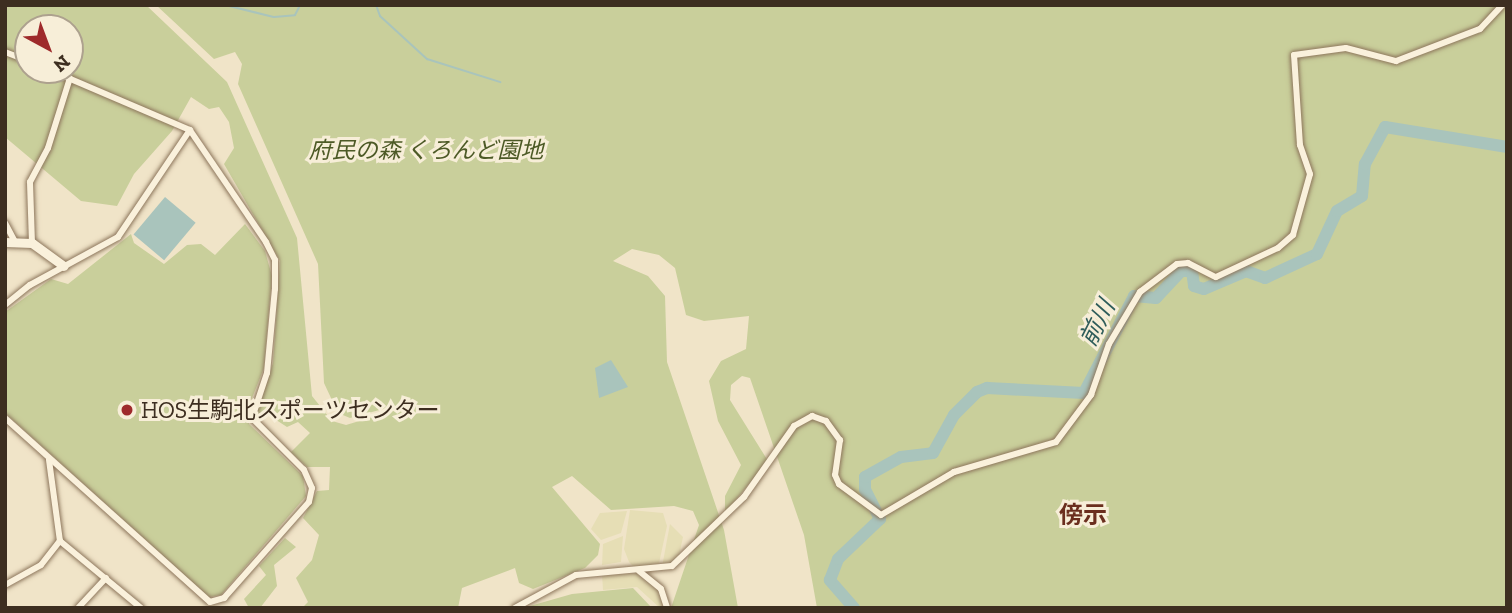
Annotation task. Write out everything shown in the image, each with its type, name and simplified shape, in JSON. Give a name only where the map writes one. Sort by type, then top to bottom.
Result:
[{"type":"street","points":[[515,608],[576,575],[662,569],[681,560],[744,497],[794,426],[812,416],[826,421],[840,440],[835,475],[839,484],[879,514],[954,472],[1056,442],[1091,395],[1109,344],[1138,295],[1177,264],[1188,263],[1216,277],[1278,248],[1293,234],[1310,174],[1300,145],[1292,65],[1299,51],[1346,48],[1396,61],[1480,29],[1502,5]]},
{"type":"street","points":[[32,243],[30,182],[51,138],[54,116],[67,84]]},
{"type":"street","points":[[5,418],[209,602],[224,598],[309,502],[312,488],[304,470],[251,418],[267,373],[275,260],[190,130],[84,84]]},
{"type":"street","points":[[5,305],[64,266],[118,237],[190,130]]},
{"type":"street","points":[[5,223],[10,241],[32,243],[64,266]]},
{"type":"street","points":[[50,460],[60,541],[141,608]]},
{"type":"street","points":[[5,585],[40,565],[60,541]]},
{"type":"street","points":[[639,571],[661,589],[667,608]]},
{"type":"street","points":[[78,608],[106,578]]},
{"type":"shaded area","points":[[630,510],[663,513],[667,526],[658,568],[635,568],[629,562],[624,549]]},
{"type":"shaded area","points":[[627,511],[621,533],[601,540],[591,529],[600,513]]},
{"type":"shaded area","points":[[670,524],[683,537],[678,560],[662,567]]},
{"type":"shaded area","points":[[623,536],[621,562],[602,565],[603,544]]},
{"type":"shaded area","points":[[639,573],[660,590],[665,603],[660,608],[637,587],[603,590],[602,574]]},
{"type":"green space","name":"府民の森 くろんど園地","points":[[5,5],[146,5],[227,82],[297,238],[312,396],[332,421],[346,425],[396,410],[394,406],[350,418],[338,413],[324,383],[318,264],[238,84],[242,64],[235,52],[214,59],[156,5],[1507,5],[1507,608],[817,608],[804,535],[750,378],[742,376],[731,385],[730,400],[768,461],[725,513],[725,496],[741,465],[718,421],[709,381],[721,361],[746,349],[749,316],[704,321],[686,315],[675,268],[659,255],[632,249],[613,261],[648,276],[665,296],[667,362],[724,530],[738,608],[671,608],[699,525],[693,511],[674,506],[611,510],[572,476],[552,487],[600,544],[598,555],[585,568],[533,589],[519,583],[515,568],[462,588],[458,608],[302,608],[308,602],[296,578],[312,560],[319,535],[303,518],[317,491],[329,490],[330,467],[307,467],[291,452],[310,433],[298,422],[287,427],[267,414],[259,422],[255,415],[273,363],[280,261],[224,164],[234,148],[229,122],[219,107],[209,109],[191,97],[172,131],[134,174],[117,206],[81,201],[5,137]]},
{"type":"green space","name":"HOS生駒北スポーツセンター","points":[[245,224],[265,251],[272,276],[264,368],[250,403],[249,424],[303,476],[306,496],[221,595],[209,597],[5,413],[5,312],[51,279],[68,284],[131,234],[134,243],[164,264],[187,245],[201,244],[215,255]]},
{"type":"green space","points":[[285,538],[296,547],[274,565],[277,586],[260,608],[249,608],[244,599],[266,575],[259,566]]},
{"type":"green space","points":[[633,588],[652,608],[523,608],[572,594]]},
{"type":"water","points":[[165,197],[196,223],[164,260],[134,235]]},
{"type":"water","points":[[611,360],[628,387],[599,398],[595,368]]},
{"type":"waterway","points":[[225,5],[274,17],[295,15],[300,5]]},
{"type":"waterway","points":[[376,5],[380,16],[427,59],[500,82]]},
{"type":"waterway","name":"前川","points":[[854,608],[830,580],[838,559],[880,519],[865,490],[865,477],[901,457],[933,453],[954,415],[977,392],[987,388],[1084,393],[1134,296],[1156,298],[1181,271],[1192,271],[1194,286],[1204,289],[1246,271],[1265,278],[1317,254],[1337,211],[1362,196],[1365,164],[1385,127],[1507,147]]},
{"type":"place","name":"HOS生駒北スポーツセンター","points":[[127,410]]},
{"type":"district","name":"傍示","points":[[1083,515]]}]
